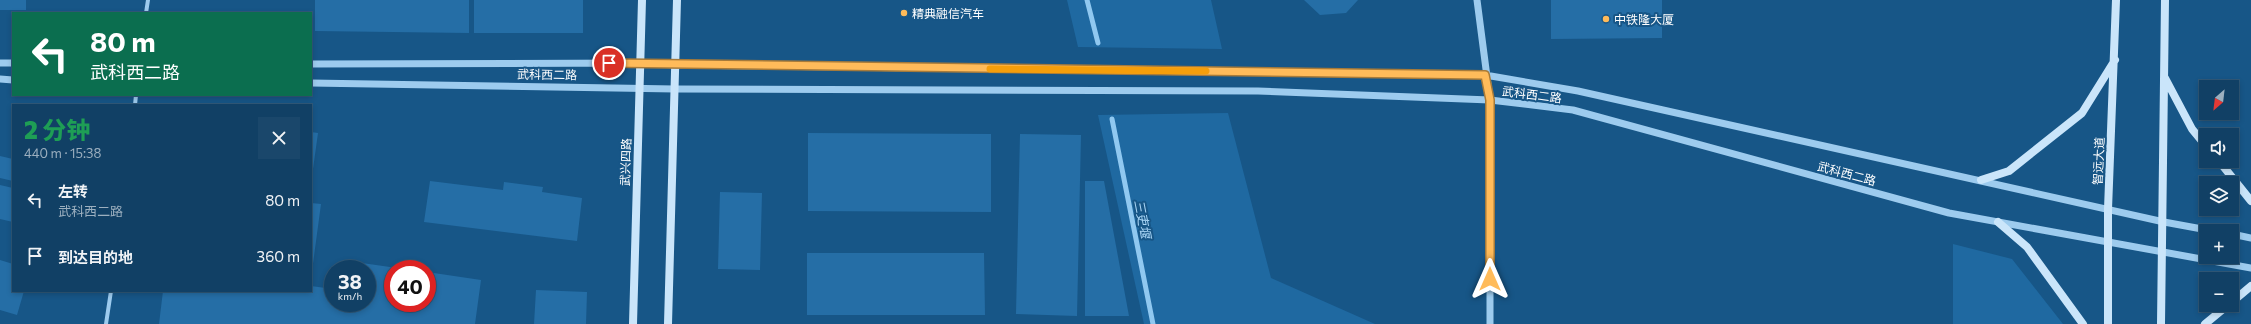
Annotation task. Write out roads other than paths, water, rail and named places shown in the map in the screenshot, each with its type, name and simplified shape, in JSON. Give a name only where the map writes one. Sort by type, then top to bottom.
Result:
[{"type":"main road","name":"武兴四路","points":[[633,324],[642,0]]},
{"type":"main road","points":[[668,324],[677,0]]},
{"type":"main road","name":"智远大道","points":[[2108,324],[2108,209],[2115,59],[2116,0]]},
{"type":"main road","points":[[2161,324],[2164,222],[2165,0]]},
{"type":"main road","points":[[1981,180],[2009,172],[2082,113],[2115,59]]},
{"type":"main road","points":[[2164,76],[2192,129],[2199,138]]},
{"type":"main road","points":[[2224,168],[2251,201]]},
{"type":"main road","points":[[1998,222],[2028,247],[2084,324]]},
{"type":"main road","points":[[2239,296],[2251,286]]},
{"type":"main road","points":[[2205,324],[2220,312]]},
{"type":"street","points":[[146,12],[148,0]]},
{"type":"street","points":[[1477,0],[1485,75],[1490,100],[1490,324]]},
{"type":"street","points":[[0,63],[12,63]]},
{"type":"street","name":"武科西二路","points":[[312,64],[640,63],[676,65],[1485,75],[1578,91],[2164,222],[2199,228]]},
{"type":"street","points":[[0,80],[12,80]]},
{"type":"street","name":"武科西二路","points":[[312,83],[640,86],[675,89],[1258,91],[1490,100],[1573,110],[1949,213],[2251,268]]},
{"type":"street","points":[[2239,235],[2251,238]]},
{"type":"street","points":[[106,324],[110,292]]},
{"type":"waterway","name":"三吏堰","points":[[1087,0],[1098,43]]},
{"type":"waterway","name":"三吏堰","points":[[1112,119],[1153,324]]},
{"type":"place","name":"精典融信汽车","points":[[904,13]]},
{"type":"place","name":"中铁隆大厦","points":[[1606,19]]}]
